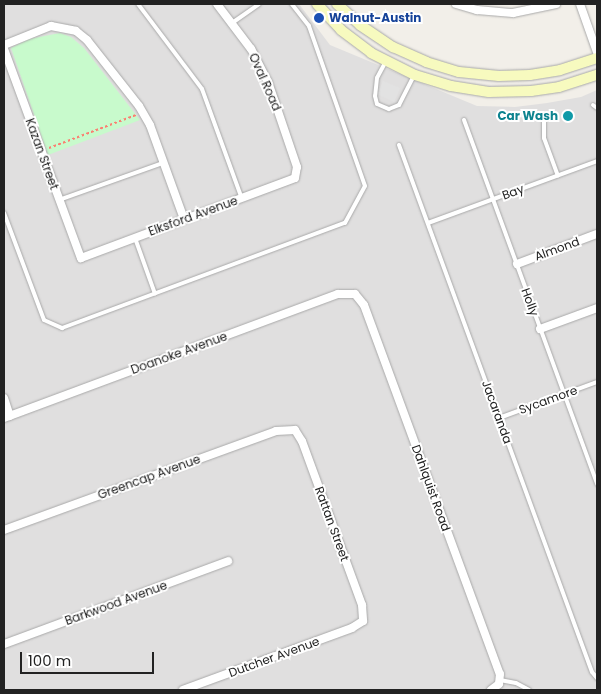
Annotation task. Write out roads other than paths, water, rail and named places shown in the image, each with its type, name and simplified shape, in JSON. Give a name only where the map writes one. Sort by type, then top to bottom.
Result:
[{"type":"main road","points":[[317,4],[342,30],[386,61],[414,75],[460,88],[498,92],[545,90],[597,75]]},
{"type":"main road","points":[[337,4],[368,31],[393,47],[426,62],[459,72],[499,76],[530,75],[560,70],[597,58]]},
{"type":"street","name":"Oval Road","points":[[218,4],[251,49],[268,82],[297,168]]},
{"type":"street","points":[[456,4],[477,10],[513,13],[556,4]]},
{"type":"street","points":[[580,4],[597,52]]},
{"type":"street","points":[[4,45],[51,26],[76,30],[87,40],[143,112],[150,125],[184,219]]},
{"type":"street","name":"Kazan Street","points":[[4,49],[81,258]]},
{"type":"street","name":"Elksford Avenue","points":[[81,258],[295,178],[297,168]]},
{"type":"street","name":"Almond","points":[[517,264],[597,234]]},
{"type":"street","name":"Doanoke Avenue","points":[[7,417],[338,294],[355,294]]},
{"type":"street","name":"Dahlquist Road","points":[[355,294],[364,305],[500,674],[499,682]]},
{"type":"street","points":[[540,329],[597,308]]},
{"type":"street","points":[[4,398],[7,417]]},
{"type":"street","name":"Greencap Avenue","points":[[4,530],[276,431],[295,430]]},
{"type":"street","name":"Rattan Street","points":[[295,430],[302,441],[362,605],[363,621]]},
{"type":"street","name":"Barkwood Avenue","points":[[4,644],[228,561]]},
{"type":"street","name":"Dutcher Avenue","points":[[183,690],[352,628],[363,621]]},
{"type":"street","points":[[492,690],[499,682]]},
{"type":"lane","points":[[138,4],[202,89],[242,199]]},
{"type":"lane","points":[[232,23],[259,4]]},
{"type":"lane","points":[[4,212],[44,320],[62,328],[345,223],[365,186],[310,26],[292,4]]},
{"type":"lane","points":[[386,61],[376,78],[374,96],[377,104],[389,109],[399,105],[414,75]]},
{"type":"lane","points":[[593,105],[597,108]]},
{"type":"lane","name":"Holly","points":[[464,120],[597,484]]},
{"type":"lane","points":[[544,120],[544,138],[558,176]]},
{"type":"lane","name":"Jacaranda","points":[[399,145],[592,672],[597,678]]},
{"type":"lane","name":"Bay","points":[[428,223],[597,161]]},
{"type":"lane","points":[[59,200],[164,162]]},
{"type":"lane","points":[[135,238],[155,294]]},
{"type":"lane","name":"Sycamore","points":[[499,418],[597,382]]},
{"type":"lane","points":[[499,682],[516,682],[529,690]]},
{"type":"place","name":"Walnut-Austin","points":[[319,18]]},
{"type":"place","name":"Car Wash","points":[[568,116]]}]
